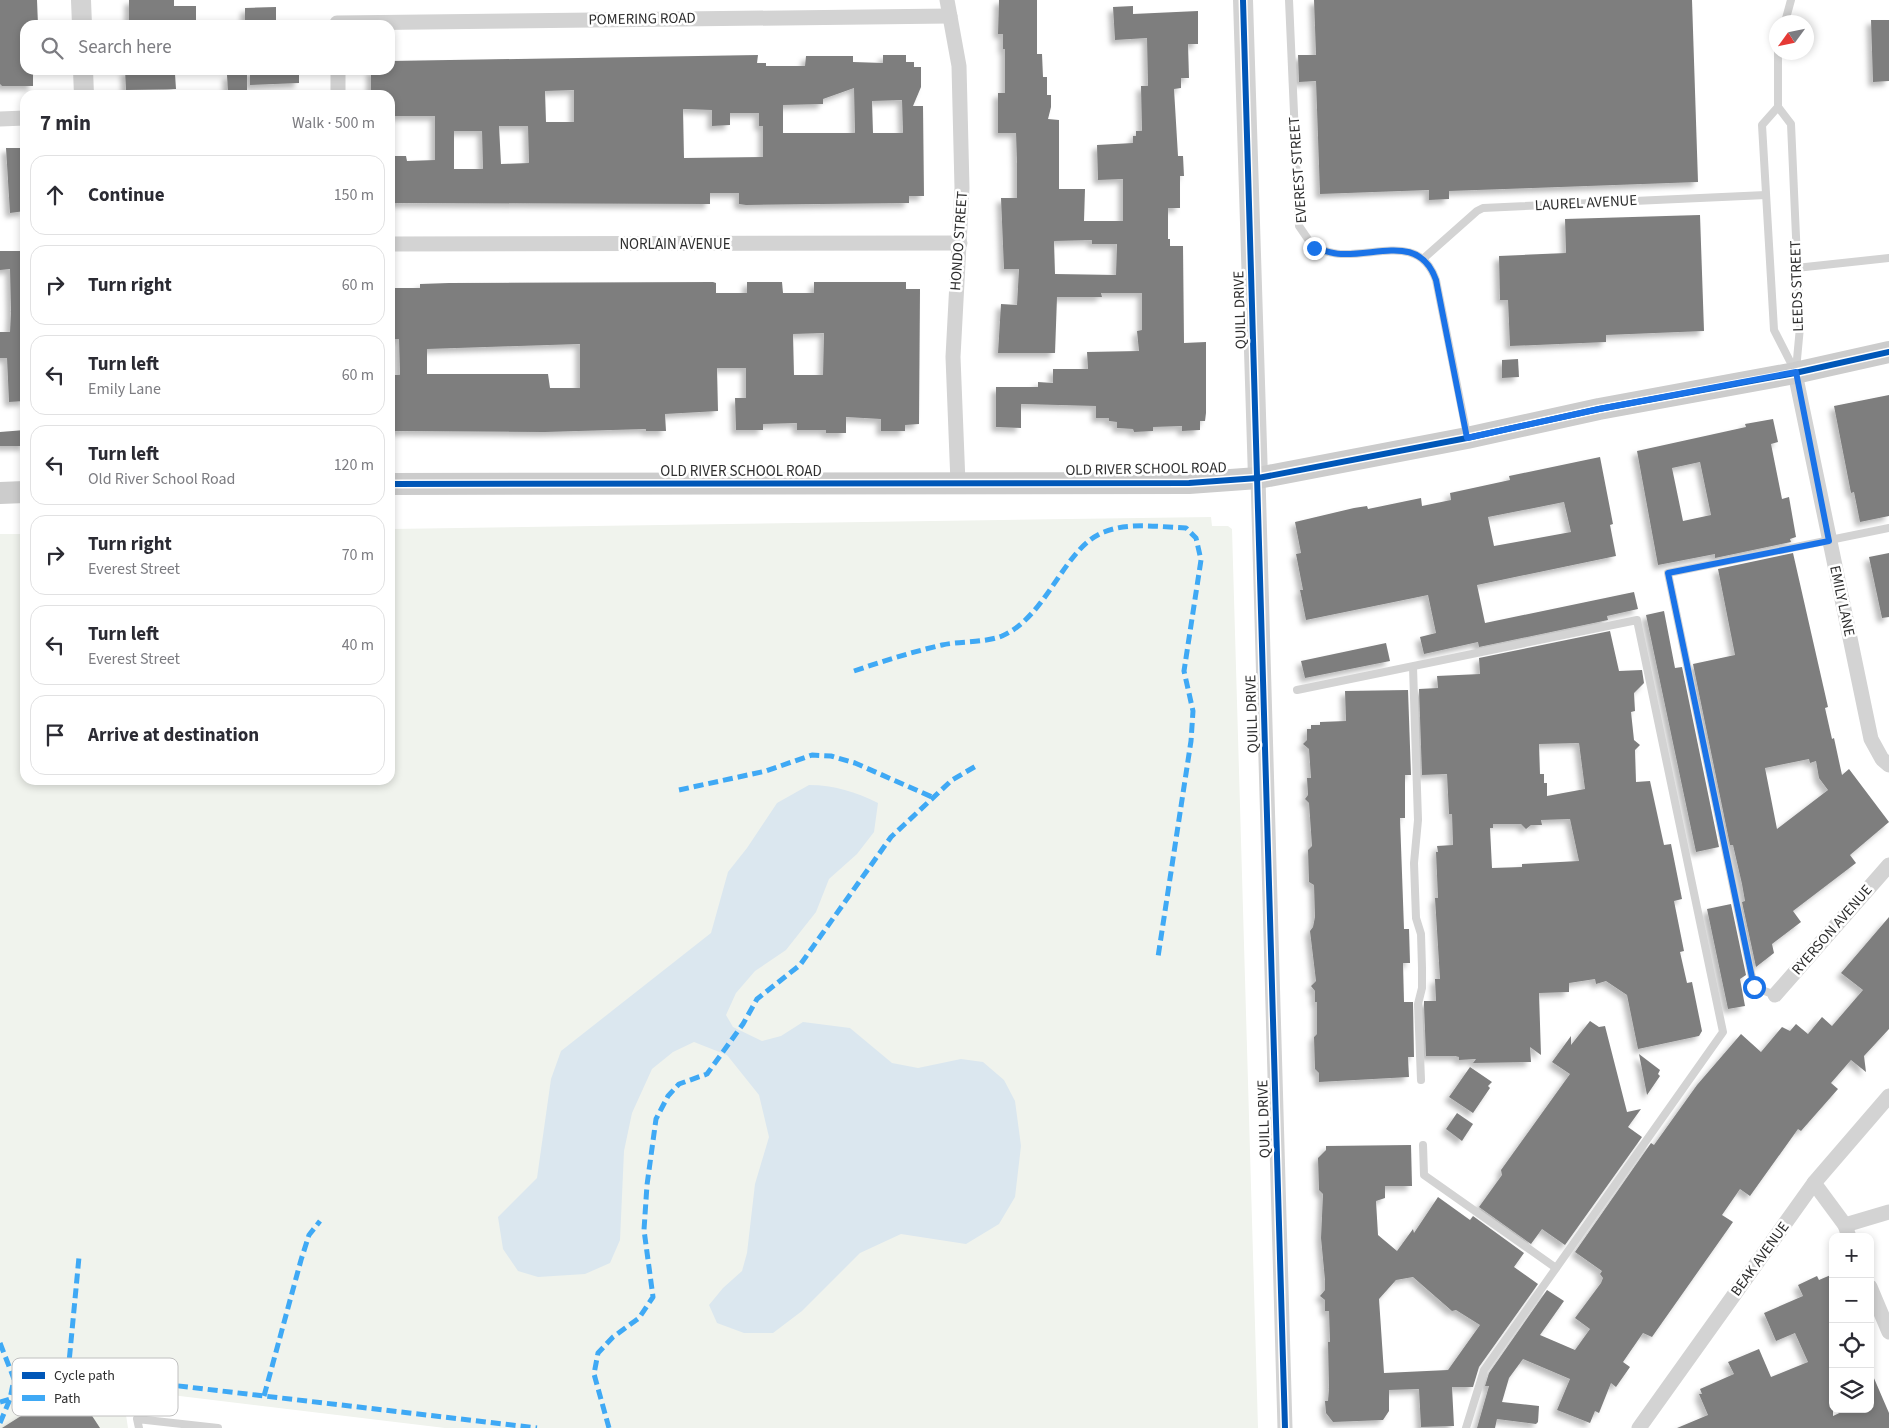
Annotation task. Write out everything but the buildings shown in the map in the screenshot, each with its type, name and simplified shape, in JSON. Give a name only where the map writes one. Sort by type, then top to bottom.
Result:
[{"type":"main road","name":"OLD RIVER SCHOOL ROAD","points":[[395,484],[1189,483],[1258,478],[1467,438],[1599,409],[1796,372],[1889,352]]},
{"type":"main road","points":[[0,492],[20,492]]},
{"type":"street","points":[[81,0],[82,20]]},
{"type":"street","name":"HONDO STREET","points":[[947,0],[959,66],[962,188],[953,357],[958,483]]},
{"type":"street","name":"QUILL DRIVE","points":[[1243,0],[1285,1428]]},
{"type":"street","name":"POMERING ROAD","points":[[395,22],[950,16]]},
{"type":"street","points":[[83,75],[84,90]]},
{"type":"street","points":[[338,75],[338,90]]},
{"type":"street","points":[[0,119],[20,118]]},
{"type":"street","name":"NORLAIN AVENUE","points":[[395,244],[960,243]]},
{"type":"street","name":"EMILY LANE","points":[[1796,372],[1829,541],[1871,739],[1882,758],[1889,765]]},
{"type":"street","name":"RYERSON AVENUE","points":[[1774,995],[1889,864]]},
{"type":"street","name":"BEAK AVENUE","points":[[1639,1428],[1814,1183],[1889,1096]]},
{"type":"street","points":[[1814,1183],[1847,1231],[1889,1212]]},
{"type":"street","points":[[1874,1296],[1889,1332]]},
{"type":"lane","name":"EVEREST STREET","points":[[1289,0],[1299,226],[1314,248],[1340,254],[1400,250],[1413,252],[1424,258]]},
{"type":"lane","points":[[1788,15],[1791,0]]},
{"type":"lane","points":[[1778,60],[1778,107]]},
{"type":"lane","name":"LEEDS STREET","points":[[1778,107],[1791,124],[1800,327],[1796,372],[1774,330],[1762,124],[1778,107]]},
{"type":"lane","name":"LAUREL AVENUE","points":[[1424,258],[1477,211],[1483,208],[1766,196]]},
{"type":"lane","points":[[1424,258],[1432,268],[1436,280],[1467,438]]},
{"type":"lane","points":[[1796,268],[1889,258]]},
{"type":"lane","points":[[1774,995],[1754,987],[1668,573],[1889,528]]},
{"type":"lane","points":[[1297,690],[1638,620],[1723,1032],[1484,1370],[1466,1428]]},
{"type":"lane","points":[[1413,667],[1418,820],[1415,881],[1416,918],[1421,934],[1422,960],[1422,988],[1418,1004],[1421,1080]]},
{"type":"lane","points":[[1423,1145],[1424,1175],[1556,1268]]},
{"type":"lane","points":[[139,1428],[138,1419],[218,1428]]},
{"type":"shaded area","points":[[1211,517],[1212,526],[1228,526],[1232,529],[1258,1428],[445,1428],[178,1396],[178,1358],[12,1358],[12,1416],[126,1416],[128,1428],[0,1428],[0,534],[20,534],[20,785],[395,785],[395,529]]},
{"type":"shaded area","points":[[809,785],[845,790],[878,803],[874,832],[857,854],[829,879],[816,912],[786,950],[755,971],[736,993],[726,1015],[733,1027],[762,1041],[781,1036],[803,1022],[850,1028],[892,1063],[918,1068],[961,1059],[983,1062],[1004,1080],[1015,1101],[1021,1146],[1015,1197],[999,1224],[966,1244],[901,1234],[860,1253],[802,1311],[773,1333],[744,1333],[717,1323],[709,1305],[723,1288],[742,1271],[747,1253],[755,1184],[769,1137],[759,1095],[727,1055],[694,1042],[673,1052],[652,1069],[632,1113],[624,1151],[620,1240],[610,1263],[585,1274],[538,1277],[518,1271],[503,1249],[498,1217],[537,1178],[551,1079],[561,1051],[711,933],[728,872],[747,848],[777,803]]},
{"type":"marked path","points":[[854,671],[942,645],[988,640],[1002,636],[1018,626],[1032,613],[1078,552],[1090,540],[1104,532],[1134,526],[1186,528],[1196,538],[1201,560],[1184,671],[1193,711],[1191,741],[1158,957]]},
{"type":"marked path","points":[[679,790],[766,771],[812,755],[831,756],[855,763],[932,797]]},
{"type":"marked path","points":[[609,1428],[594,1374],[598,1353],[613,1337],[639,1318],[653,1297],[644,1230],[647,1185],[656,1119],[668,1096],[679,1084],[707,1074],[743,1024],[757,999],[800,965],[891,837],[952,780],[976,766]]},
{"type":"marked path","points":[[264,1396],[301,1260],[309,1235],[320,1221]]},
{"type":"marked path","points":[[69,1358],[79,1257]]},
{"type":"marked path","points":[[0,1343],[12,1374]]},
{"type":"marked path","points":[[178,1386],[537,1428]]},
{"type":"marked path","points":[[0,1402],[10,1399],[12,1389]]},
{"type":"marked path","points":[[0,1423],[10,1399]]},
{"type":"cycle path","points":[[1243,0],[1285,1428]]},
{"type":"cycle path","points":[[395,484],[1189,483],[1258,478],[1467,438],[1599,409],[1795,373],[1889,352]]},
{"type":"route","points":[[1314,248],[1340,254],[1400,250],[1413,252],[1424,258],[1432,268],[1436,280],[1467,438],[1599,409],[1796,372],[1829,541],[1668,573],[1754,987]]}]
